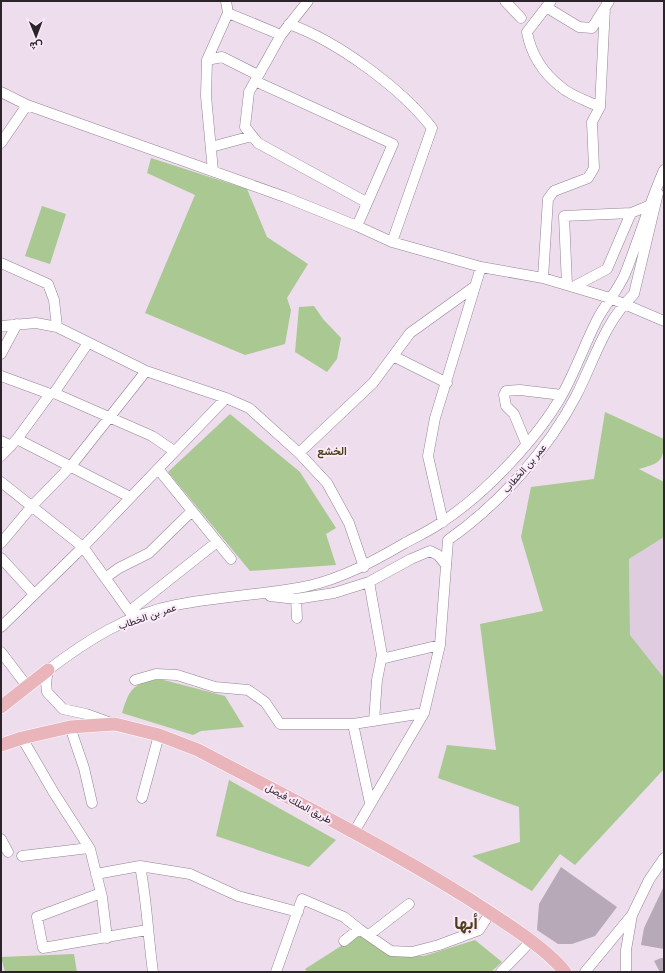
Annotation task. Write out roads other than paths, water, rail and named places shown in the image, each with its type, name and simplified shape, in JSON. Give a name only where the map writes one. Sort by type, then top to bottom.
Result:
[{"type":"main road","points":[[1,707],[48,670]]},
{"type":"main road","name":"طريق الملك فيصل","points":[[1,745],[22,738],[70,727],[115,724],[159,735],[198,750],[354,832],[424,871],[490,913],[545,952],[565,972]]},
{"type":"street","points":[[213,171],[206,96],[207,60],[228,13],[226,1]]},
{"type":"street","points":[[308,1],[281,34],[256,78],[249,92],[245,126],[258,143],[366,202]]},
{"type":"street","points":[[505,1],[521,18]]},
{"type":"street","points":[[600,107],[562,88],[540,65],[529,46],[527,32],[549,4],[579,27],[592,28],[607,4]]},
{"type":"street","points":[[544,278],[548,199],[554,191],[588,178],[594,168],[592,122],[600,107],[607,4]]},
{"type":"street","points":[[228,13],[281,34]]},
{"type":"street","points":[[289,24],[306,30],[345,53],[389,85],[422,115],[432,128],[392,242]]},
{"type":"street","points":[[207,60],[222,57],[256,78],[394,144],[366,202],[357,226]]},
{"type":"street","points":[[1,92],[28,105],[213,171],[357,226],[392,242],[481,267],[544,278],[625,303],[664,321]]},
{"type":"street","points":[[1,142],[28,105]]},
{"type":"street","points":[[211,147],[252,136]]},
{"type":"street","name":"عمر بن الخطاب","points":[[48,670],[74,650],[133,614],[174,605],[258,595],[309,586],[364,567],[443,522],[480,493],[540,427],[562,395],[598,317],[618,287],[625,273],[648,206],[664,169]]},
{"type":"street","name":"عمر بن الخطاب","points":[[446,565],[448,540],[490,507],[557,430],[576,396],[610,324],[625,303],[634,294],[640,276],[664,169]]},
{"type":"street","points":[[570,286],[564,216],[631,213],[648,206]]},
{"type":"street","points":[[570,286],[607,269],[631,213]]},
{"type":"street","points":[[1,263],[48,284],[54,300],[57,327]]},
{"type":"street","points":[[443,522],[428,456],[436,418],[481,267]]},
{"type":"street","points":[[300,453],[373,382],[410,333],[474,287]]},
{"type":"street","points":[[1,326],[36,323],[57,327],[146,371],[226,398],[249,408],[300,453],[327,483],[349,523],[364,567]]},
{"type":"street","points":[[1,354],[17,324]]},
{"type":"street","points":[[1,456],[14,442],[52,393],[88,343]]},
{"type":"street","points":[[393,356],[447,383]]},
{"type":"street","points":[[1,543],[32,506],[71,466],[146,371]]},
{"type":"street","points":[[1,376],[52,393],[110,416],[152,436],[174,451]]},
{"type":"street","points":[[526,443],[514,414],[506,406],[504,395],[506,391],[520,390],[562,395]]},
{"type":"street","points":[[1,627],[83,547],[130,497],[159,470],[174,451],[226,398]]},
{"type":"street","points":[[1,441],[14,442],[71,466],[130,497]]},
{"type":"street","points":[[159,470],[231,559]]},
{"type":"street","points":[[1,482],[83,547],[133,614],[217,542]]},
{"type":"street","points":[[105,578],[119,568],[149,553],[192,511]]},
{"type":"street","name":"عمر بن الخطاب","points":[[258,595],[296,599],[334,592],[369,582],[411,558],[430,551],[438,555],[446,565]]},
{"type":"street","points":[[1,558],[34,594]]},
{"type":"street","points":[[354,832],[424,713],[440,645],[446,565]]},
{"type":"street","points":[[369,582],[381,659],[377,680],[374,721]]},
{"type":"street","points":[[296,599],[297,618]]},
{"type":"street","points":[[381,659],[440,645]]},
{"type":"street","points":[[1,652],[5,665],[27,686]]},
{"type":"street","points":[[48,670],[46,683],[47,692],[63,709],[86,714],[115,724]]},
{"type":"street","points":[[135,680],[156,674],[177,675],[215,687],[248,690],[265,702],[280,724],[353,724],[424,713]]},
{"type":"street","points":[[353,724],[370,803]]},
{"type":"street","points":[[70,727],[84,768],[92,803]]},
{"type":"street","points":[[142,798],[159,735]]},
{"type":"street","points":[[22,738],[54,793],[90,848],[101,893],[107,938]]},
{"type":"street","points":[[1,839],[8,852]]},
{"type":"street","points":[[22,856],[90,848]]},
{"type":"street","points":[[585,972],[632,915],[649,880],[664,858]]},
{"type":"street","points":[[96,874],[140,866],[190,874],[238,896],[298,912]]},
{"type":"street","points":[[140,866],[145,890],[153,972]]},
{"type":"street","points":[[101,893],[37,917],[43,948],[148,930]]},
{"type":"street","points":[[276,972],[302,899],[344,917],[359,930],[369,935],[391,951],[412,952],[439,945],[479,930],[490,913]]},
{"type":"street","points":[[369,935],[409,904]]},
{"type":"street","points":[[626,972],[626,950],[632,915]]},
{"type":"street","points":[[344,941],[359,930]]},
{"type":"street","points":[[501,972],[530,942]]},
{"type":"district","name":"الخشع","points":[[332,451]]},
{"type":"district","name":"أبها","points":[[466,923]]}]
